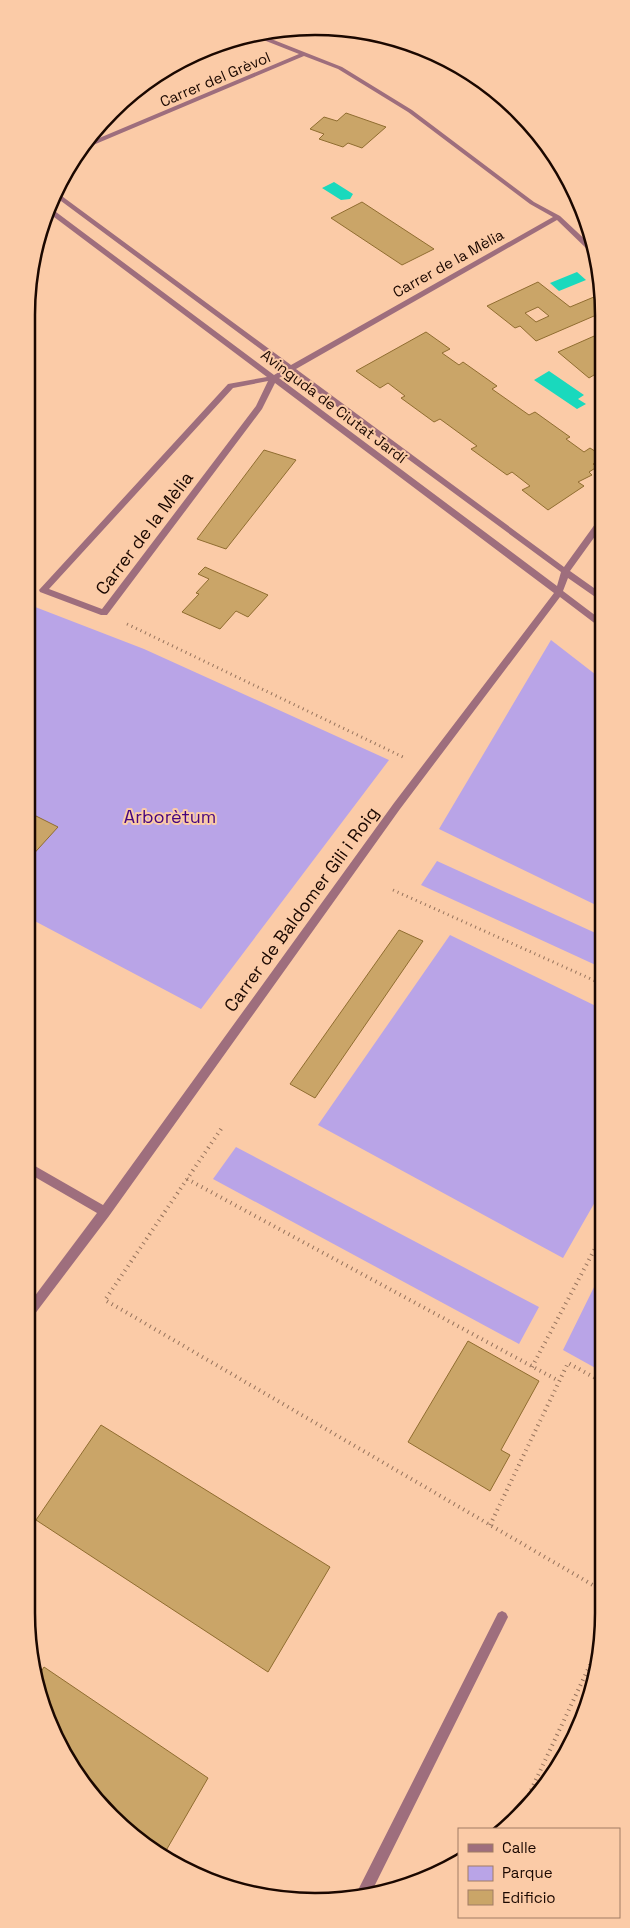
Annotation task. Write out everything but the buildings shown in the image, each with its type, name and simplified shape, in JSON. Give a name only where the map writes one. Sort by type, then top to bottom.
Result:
[{"type":"street","points":[[266,39],[340,68],[410,111],[532,203],[558,217],[585,242]]},
{"type":"street","name":"Carrer del Grèvol","points":[[94,144],[304,54]]},
{"type":"street","name":"Avinguda de Ciutat Jardí","points":[[61,198],[595,594]]},
{"type":"street","name":"Avinguda de Ciutat Jardí","points":[[54,213],[595,619]]},
{"type":"street","name":"Carrer de la Mèlia","points":[[274,378],[259,407],[104,613],[43,590],[232,386],[274,378],[558,217]]},
{"type":"street","name":"Carrer de Baldomer Gili i Roig","points":[[35,1306],[105,1212],[426,768],[559,592],[565,572],[595,530]]},
{"type":"street","points":[[35,1171],[105,1212]]},
{"type":"street","points":[[366,1889],[502,1617]]},
{"type":"path","points":[[104,613],[426,768]]},
{"type":"path","points":[[393,890],[595,981]]},
{"type":"path","points":[[221,1129],[105,1300],[595,1586]]},
{"type":"path","points":[[187,1179],[559,1382]]},
{"type":"path","points":[[532,1367],[595,1249]]},
{"type":"path","points":[[490,1525],[568,1363],[595,1378]]},
{"type":"path","points":[[530,1793],[591,1663]]},
{"type":"green space","name":"Arborètum","points":[[35,607],[144,649],[389,760],[201,1009],[35,921]]},
{"type":"green space","points":[[551,640],[595,674],[595,905],[439,829]]},
{"type":"green space","points":[[437,861],[595,933],[595,965],[421,885]]},
{"type":"green space","points":[[450,935],[595,1006],[595,1202],[563,1258],[318,1125]]},
{"type":"green space","points":[[236,1147],[539,1307],[519,1344],[213,1179]]},
{"type":"green space","points":[[595,1285],[595,1368],[563,1350]]},
{"type":"water","points":[[334,182],[353,194],[350,199],[341,200],[322,188]]},
{"type":"water","points":[[577,272],[586,280],[559,291],[550,283]]},
{"type":"water","points":[[549,371],[584,395],[578,399],[586,404],[577,409],[534,380]]}]
